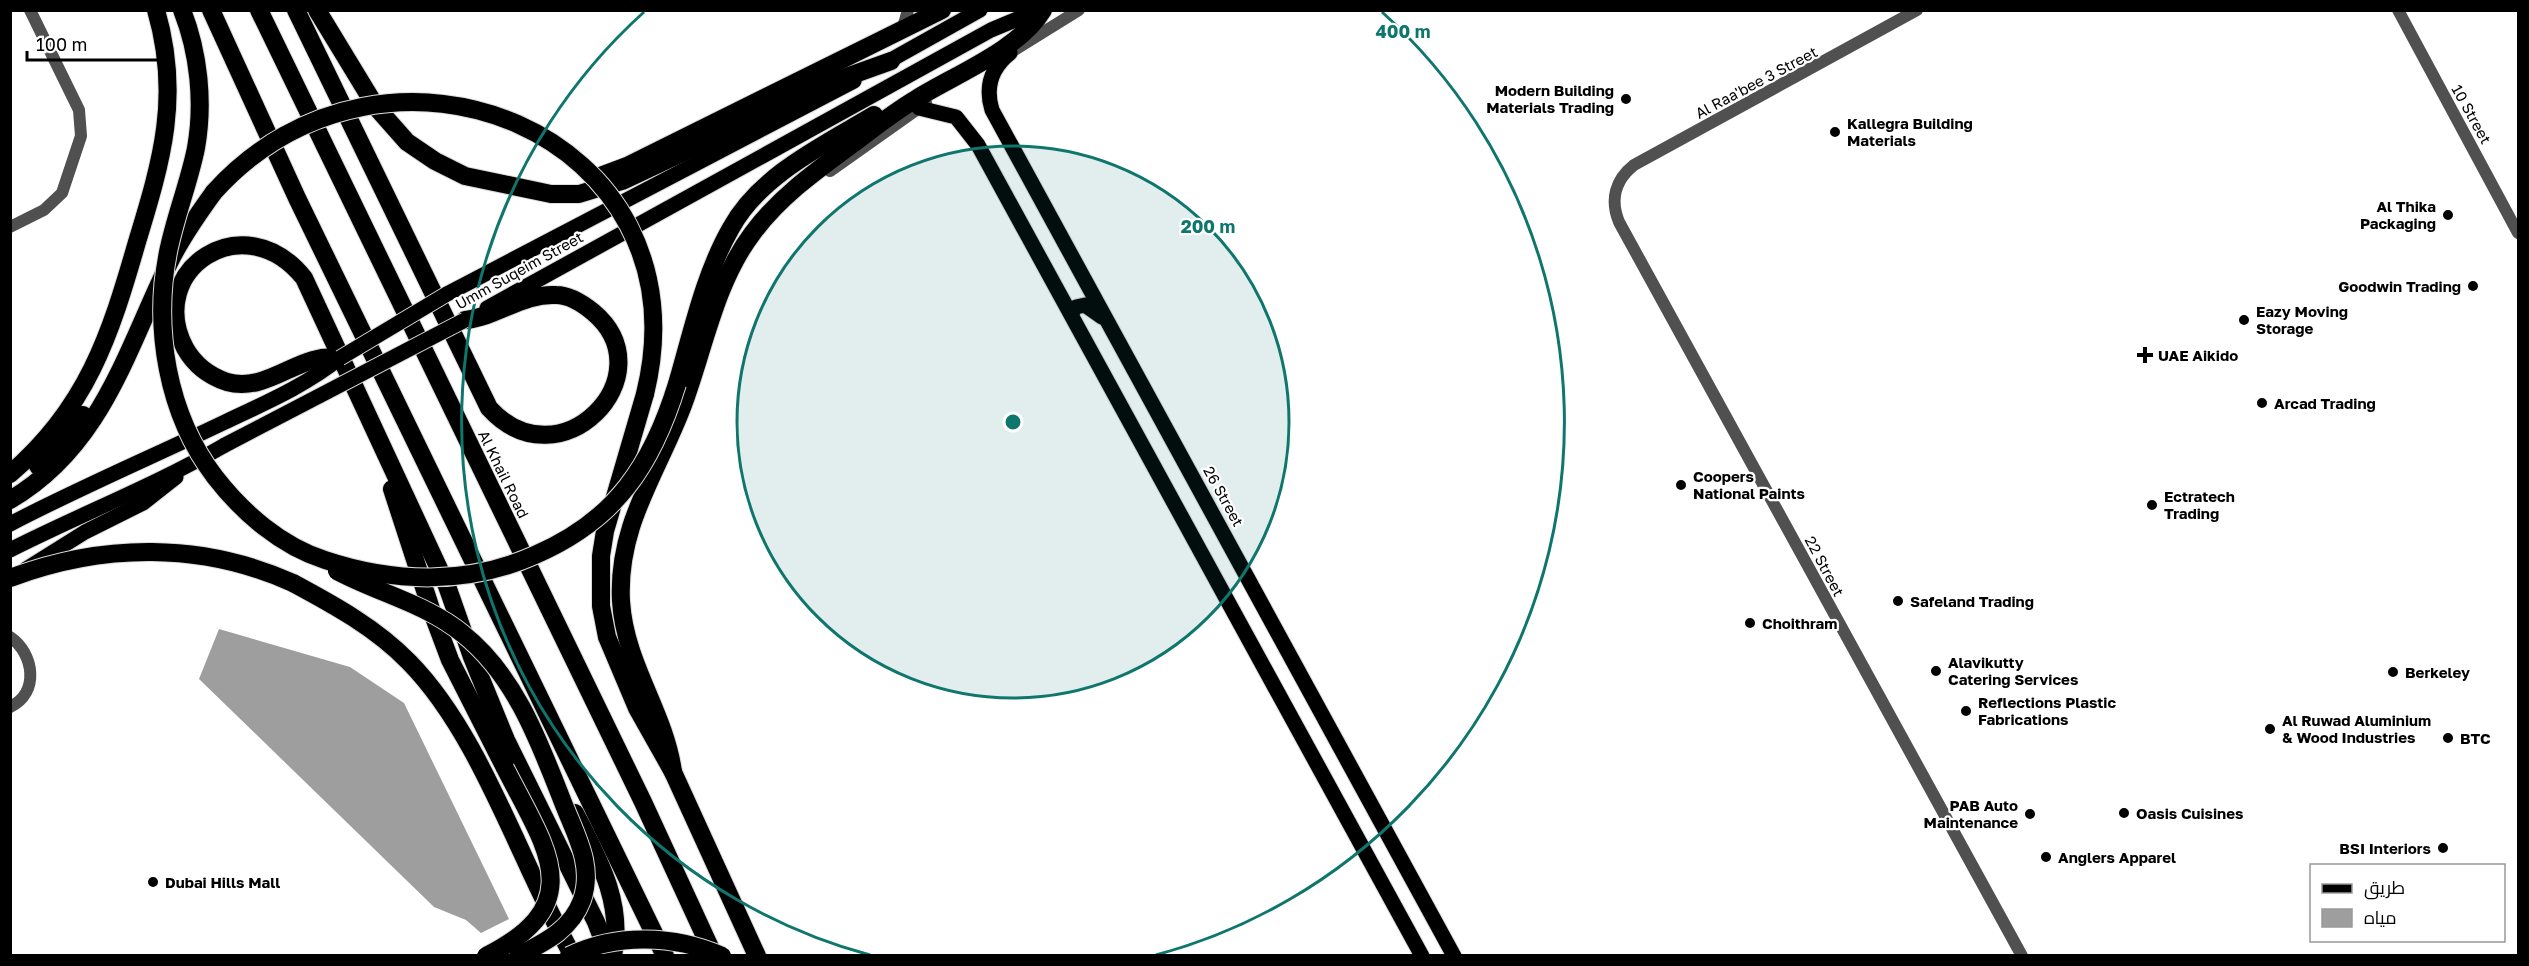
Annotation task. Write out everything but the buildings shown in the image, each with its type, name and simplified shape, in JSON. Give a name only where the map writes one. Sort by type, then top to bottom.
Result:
[{"type":"highway","points":[[10,474],[47,439],[77,399],[100,357],[117,313],[161,163],[166,133],[169,82],[167,56],[156,10]]},
{"type":"highway","points":[[182,10],[197,69],[199,124],[196,149],[165,274],[162,332],[169,374],[193,441],[221,484],[275,535],[354,580],[438,617],[465,635],[489,659],[511,689],[609,885],[616,922],[611,956]]},
{"type":"highway","points":[[211,10],[297,198],[665,956]]},
{"type":"highway","name":"Al Khail Road","points":[[259,10],[643,802],[714,956]]},
{"type":"highway","points":[[296,10],[489,408],[501,420],[519,430],[538,435],[558,434],[575,429],[591,419],[608,398],[617,371],[615,346],[603,321],[578,301],[557,294],[538,295],[488,316],[465,320]]},
{"type":"highway","points":[[317,10],[376,107],[407,142],[450,169],[481,181],[565,195],[608,186],[650,170],[835,81],[891,61]]},
{"type":"highway","points":[[513,188],[562,186],[615,171],[942,10]]},
{"type":"highway","points":[[315,557],[367,571],[431,578],[483,572],[542,552],[568,538],[594,518],[637,475],[657,442],[723,245],[731,228],[757,194],[817,150],[1013,33],[1038,11]]},
{"type":"highway","points":[[672,772],[668,747],[636,670],[624,625],[621,585],[624,546],[636,508],[684,404],[735,261],[751,234],[790,193],[888,118],[1019,37],[1038,11]]},
{"type":"highway","points":[[10,500],[53,470],[87,432],[114,384],[175,252],[214,192],[243,163],[276,138],[324,116],[358,106],[408,101],[442,102],[477,109],[527,128],[557,146],[584,169],[611,201],[632,237],[648,284],[653,321],[652,358],[645,394],[605,531],[600,572],[601,606],[614,658],[637,708],[672,772],[757,956]]},
{"type":"highway","points":[[340,358],[320,357],[257,383],[237,384],[219,379],[196,363],[182,341],[176,313],[182,284],[200,261],[226,246],[255,245],[287,259],[310,288],[447,586],[480,679],[506,740],[611,956]]},
{"type":"highway","points":[[10,487],[44,461],[76,426],[126,340],[148,308]]},
{"type":"highway","points":[[367,410],[370,431],[432,612],[461,683],[544,848],[550,887],[547,905],[538,920],[486,956]]},
{"type":"highway","points":[[10,579],[81,558],[159,551],[198,554],[237,562],[293,583],[366,626],[407,660],[426,680],[465,739],[571,956],[611,942],[660,940],[686,944],[722,956]]},
{"type":"highway","points":[[519,956],[550,939],[569,924],[579,908],[584,890],[586,871],[582,850],[553,772]]},
{"type":"main road","name":"Umm Suqeim Street","points":[[10,524],[119,470],[314,379],[340,358],[447,294],[891,61],[980,10]]},
{"type":"main road","name":"Umm Suqeim Street","points":[[10,550],[75,517],[184,469],[225,445],[465,320],[930,63],[1000,26],[1038,11]]},
{"type":"main road","name":"26 Street","points":[[1010,53],[996,66],[989,83],[992,111],[1454,956]]},
{"type":"main road","points":[[919,108],[951,115],[969,131],[1422,956]]},
{"type":"main road","points":[[1071,314],[1076,307],[1085,305],[1106,320]]},
{"type":"main road","points":[[10,579],[85,532],[148,499],[184,469]]},
{"type":"main road","points":[[1242,628],[1256,621],[1264,622],[1282,643]]},
{"type":"street","points":[[10,226],[44,210],[62,193],[81,136],[79,110],[30,10]]},
{"type":"street","points":[[902,31],[908,10]]},
{"type":"street","points":[[790,193],[827,173],[919,108],[1079,10]]},
{"type":"street","name":"Al Raa'bee 3 Street","points":[[1616,187],[1634,165],[1917,10]]},
{"type":"street","name":"10 Street","points":[[2398,10],[2518,232]]},
{"type":"street","name":"22 Street","points":[[1616,187],[1614,201],[1619,222],[2022,956]]},
{"type":"street","points":[[10,637],[27,654],[31,668],[31,682],[25,695],[10,707]]},
{"type":"water","points":[[219,629],[350,667],[404,703],[509,919],[481,933],[466,920],[434,907],[199,679]]},
{"type":"place","name":"Modern Building Materials Trading","points":[[1626,99]]},
{"type":"place","name":"Kallegra Building Materials","points":[[1835,132]]},
{"type":"place","name":"Al Thika Packaging","points":[[2448,215]]},
{"type":"place","name":"Goodwin Trading","points":[[2473,286]]},
{"type":"place","name":"Eazy Moving Storage","points":[[2244,320]]},
{"type":"place","name":"UAE Aikido","points":[[2145,355]]},
{"type":"place","name":"Arcad Trading","points":[[2262,403]]},
{"type":"place","name":"Coopers National Paints","points":[[1681,485]]},
{"type":"place","name":"Ectratech Trading","points":[[2152,505]]},
{"type":"place","name":"Safeland Trading","points":[[1898,601]]},
{"type":"place","name":"Choithram","points":[[1750,623]]},
{"type":"place","name":"Alavikutty Catering Services","points":[[1936,671]]},
{"type":"place","name":"Berkeley","points":[[2393,672]]},
{"type":"place","name":"Reflections Plastic Fabrications","points":[[1966,711]]},
{"type":"place","name":"Al Ruwad Aluminium & Wood Industries","points":[[2270,729]]},
{"type":"place","name":"BTC","points":[[2448,738]]},
{"type":"place","name":"Oasis Cuisines","points":[[2124,813]]},
{"type":"place","name":"PAB Auto Maintenance","points":[[2030,814]]},
{"type":"place","name":"BSI Interiors","points":[[2443,848]]},
{"type":"place","name":"Anglers Apparel","points":[[2046,857]]},
{"type":"place","name":"Dubai Hills Mall","points":[[153,882]]}]
